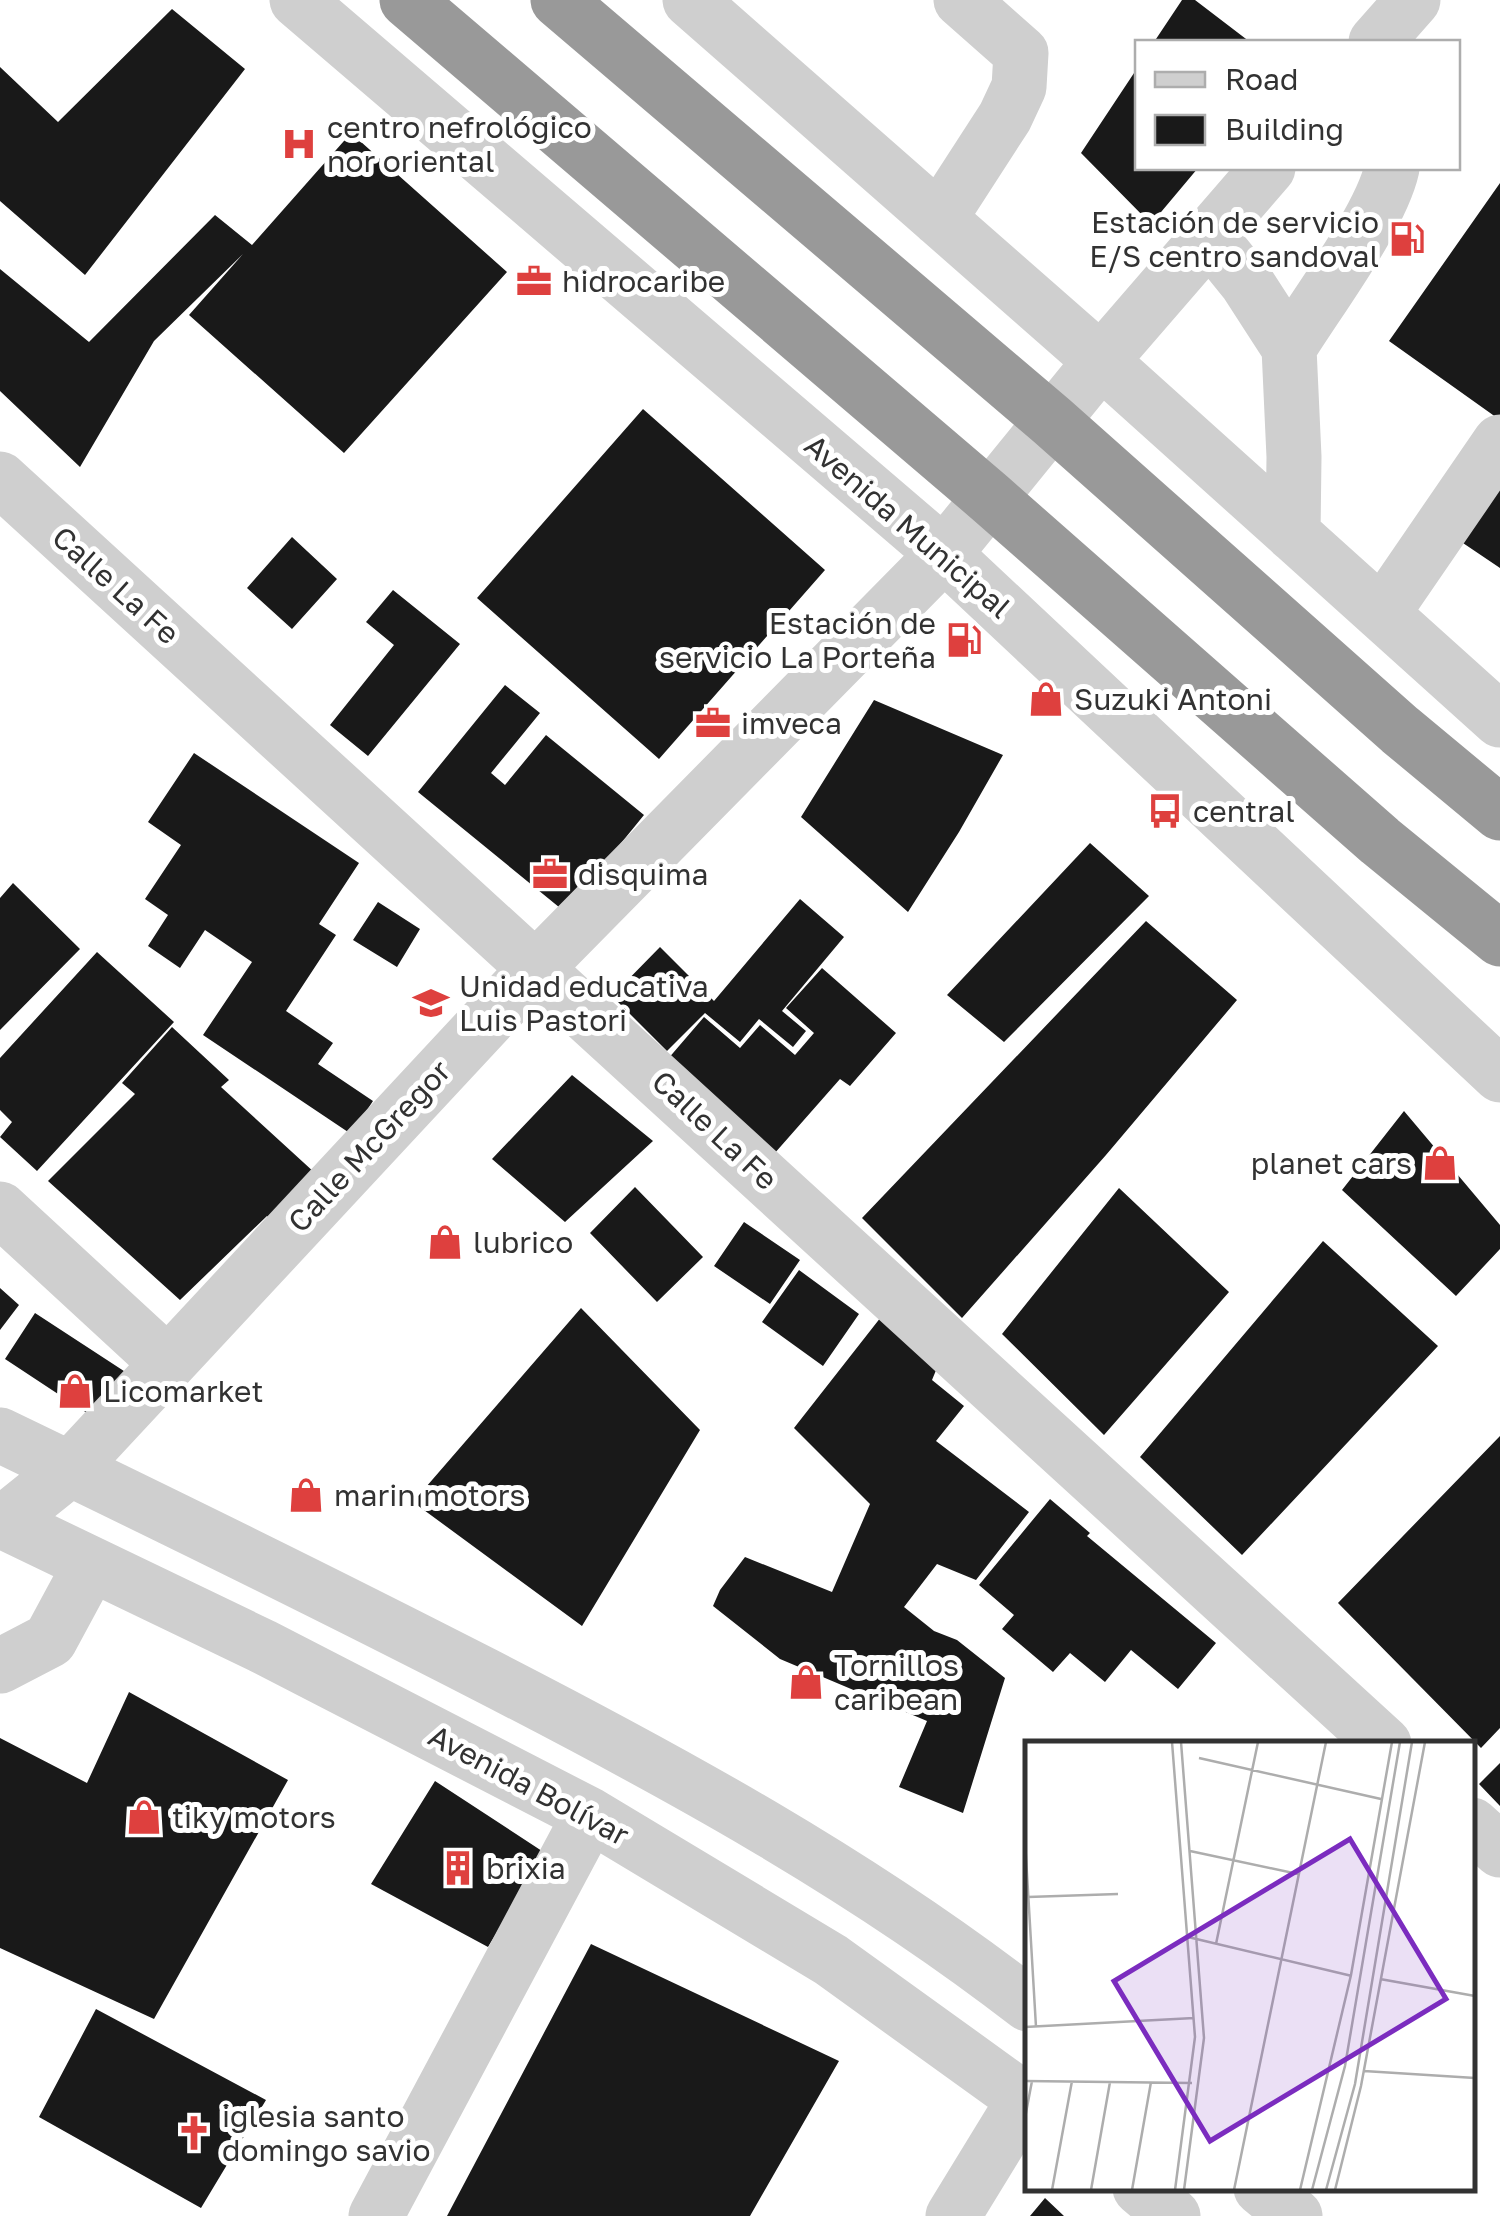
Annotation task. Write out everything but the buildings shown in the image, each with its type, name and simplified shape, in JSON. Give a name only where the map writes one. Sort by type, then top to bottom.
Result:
[{"type":"highway","points":[[408,0],[990,498],[1380,840],[1500,939]]},
{"type":"highway","points":[[558,0],[1052,421],[1400,730],[1500,812]]},
{"type":"street","name":"Avenida Municipal","points":[[297,0],[944,554],[1500,1074]]},
{"type":"street","points":[[939,219],[1006,116],[1019,86],[1021,53],[961,0]]},
{"type":"street","points":[[1378,40],[1413,0]]},
{"type":"street","points":[[716,8],[939,219],[1500,720]]},
{"type":"street","name":"Calle McGregor","points":[[2,1521],[70,1469],[537,967],[944,554],[1101,361],[1266,170]]},
{"type":"street","points":[[1289,348],[1361,233],[1392,170]]},
{"type":"street","points":[[1209,236],[1247,283],[1289,348],[1294,457],[1292,534]]},
{"type":"street","points":[[1382,614],[1500,442]]},
{"type":"street","name":"Calle La Fe","points":[[9,504],[537,967],[1381,1741]]},
{"type":"street","points":[[0,1209],[166,1362]]},
{"type":"street","points":[[0,1436],[305,1582],[632,1751],[765,1826],[874,1896],[1025,2002]]},
{"type":"street","name":"Avenida Bolívar","points":[[2,1521],[262,1646],[590,1814],[831,1960],[1025,2100]]},
{"type":"street","points":[[0,1666],[50,1640],[91,1564]]},
{"type":"street","points":[[376,2216],[590,1814]]},
{"type":"street","points":[[1475,1828],[1500,1850]]},
{"type":"street","points":[[953,2216],[1025,2103]]},
{"type":"street","points":[[1144,2191],[1173,2216]]},
{"type":"street","points":[[1265,2191],[1294,2216]]},
{"type":"place","name":"centro nefrológico nor oriental","points":[[299,144]]},
{"type":"place","name":"Estación de servicio E/S centro sandoval","points":[[1407,239]]},
{"type":"place","name":"hidrocaribe","points":[[534,281]]},
{"type":"place","name":"Estación de servicio La Porteña","points":[[964,640]]},
{"type":"place","name":"Suzuki Antoni","points":[[1046,699]]},
{"type":"place","name":"imveca","points":[[713,723]]},
{"type":"place","name":"central","points":[[1165,811]]},
{"type":"place","name":"disquima","points":[[550,874]]},
{"type":"place","name":"Unidad educativa Luis Pastori","points":[[431,1003]]},
{"type":"place","name":"planet cars","points":[[1440,1163]]},
{"type":"place","name":"lubrico","points":[[445,1242]]},
{"type":"place","name":"Licomarket","points":[[75,1391]]},
{"type":"place","name":"marin motors","points":[[306,1495]]},
{"type":"place","name":"Tornillos caribean","points":[[806,1682]]},
{"type":"place","name":"tiky motors","points":[[144,1817]]},
{"type":"place","name":"brixia","points":[[458,1868]]},
{"type":"place","name":"iglesia santo domingo savio","points":[[194,2133]]}]
